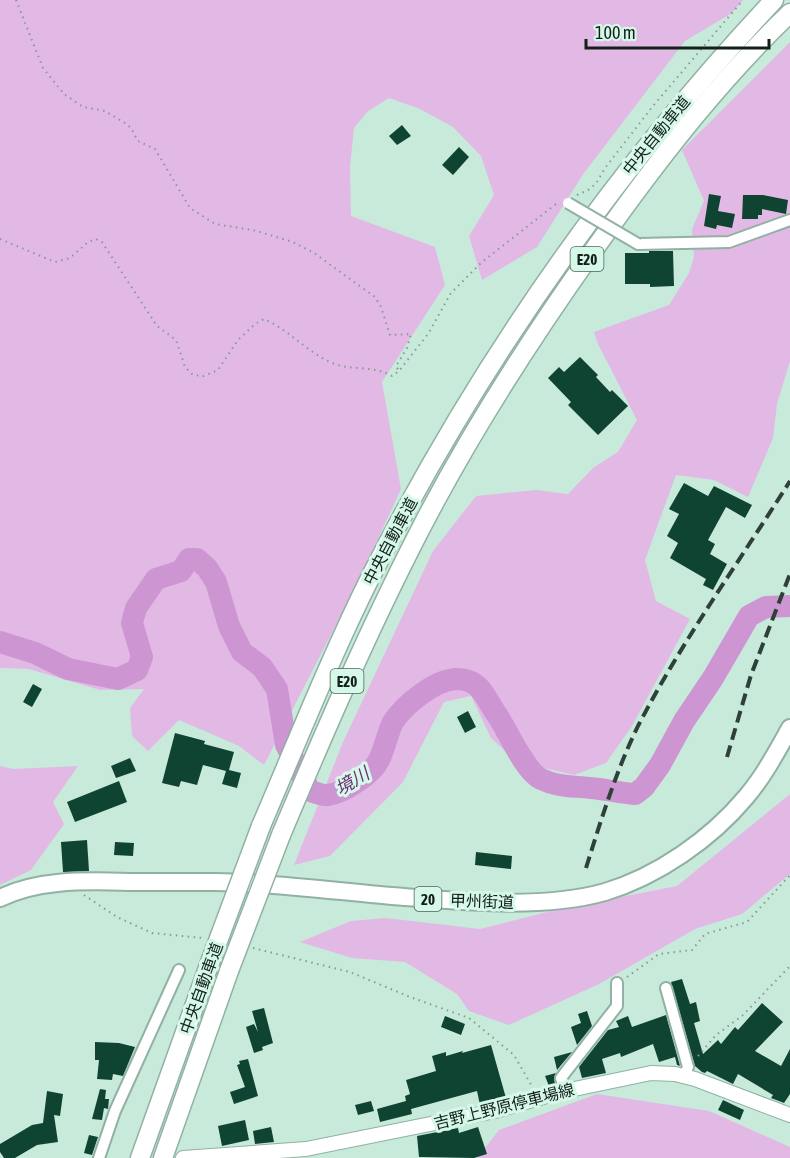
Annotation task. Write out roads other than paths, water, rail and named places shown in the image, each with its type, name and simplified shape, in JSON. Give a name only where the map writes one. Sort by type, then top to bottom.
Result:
[{"type":"highway","name":"中央自動車道","points":[[140,1158],[261,826],[312,704],[372,576],[426,475],[501,350],[615,188],[680,104],[774,0]]},
{"type":"highway","name":"中央自動車道","points":[[163,1158],[229,971],[281,835],[369,633],[420,530],[502,387],[569,284],[634,194],[683,132],[755,47],[790,13]]},
{"type":"highway","name":"甲州街道","points":[[0,898],[32,885],[75,883],[217,882],[440,900],[531,902],[603,892],[663,866],[723,822],[747,796],[772,760],[790,728]]},
{"type":"main road","name":"吉野上野原停車場線","points":[[183,1158],[284,1154],[495,1111],[566,1090],[651,1073],[686,1072],[790,1115]]},
{"type":"street","points":[[566,202],[638,244],[729,242],[790,220]]},
{"type":"street","points":[[99,1158],[115,1112],[179,970]]},
{"type":"street","points":[[566,1090],[561,1078],[617,1006],[617,983]]},
{"type":"street","points":[[666,988],[686,1072]]},
{"type":"waterway","name":"境川","points":[[0,642],[35,653],[68,669],[118,679],[137,670],[142,657],[132,623],[136,608],[156,579],[181,571],[189,559],[197,559],[207,568],[216,582],[229,626],[242,652],[262,667],[277,689],[286,745],[310,791],[328,795],[349,787],[364,777],[379,760],[393,722],[398,715],[430,688],[456,679],[471,682],[481,690],[522,759],[541,779],[559,785],[635,794],[644,787],[660,765],[684,721],[713,678],[749,616],[766,607],[790,606]]},
{"type":"railway","points":[[586,868],[616,778],[638,726],[692,632],[790,481]]},
{"type":"railway","points":[[727,757],[751,675],[790,574]]}]
